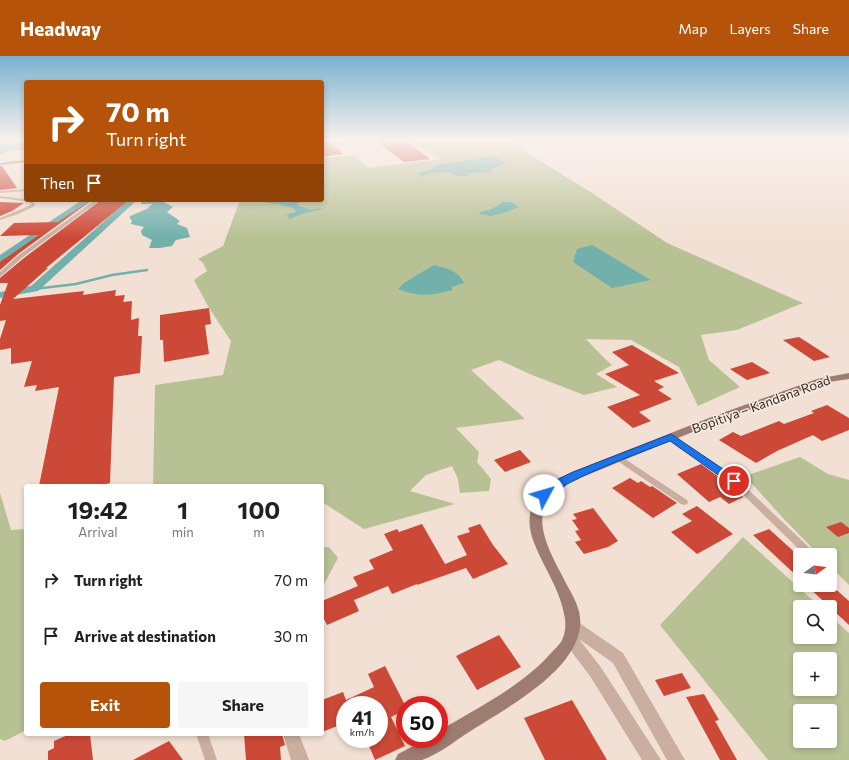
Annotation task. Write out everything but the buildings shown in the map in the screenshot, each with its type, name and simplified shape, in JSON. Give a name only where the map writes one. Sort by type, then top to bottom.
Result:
[{"type":"main road","name":"Bopitiya – Kandana Road","points":[[571,632],[570,604],[542,548],[536,527],[537,512],[544,495],[560,483],[671,437],[820,381],[849,376]]},
{"type":"main road","points":[[404,760],[431,746],[495,706],[544,672],[568,645],[571,632]]},
{"type":"street","points":[[571,632],[652,760]]},
{"type":"street","points":[[571,632],[618,658],[676,760]]},
{"type":"street","points":[[292,736],[300,760]]},
{"type":"lane","points":[[0,192],[24,190]]},
{"type":"lane","points":[[0,197],[24,200]]},
{"type":"lane","points":[[0,219],[33,206],[32,202]]},
{"type":"lane","points":[[0,275],[21,256],[95,202]]},
{"type":"lane","points":[[671,437],[734,481],[804,548]]},
{"type":"lane","points":[[619,458],[684,502]]},
{"type":"lane","points":[[203,736],[210,760]]},
{"type":"green space","points":[[324,173],[559,173],[667,243],[803,303],[737,330],[701,335],[709,360],[740,387],[698,406],[679,367],[631,340],[586,339],[612,365],[596,374],[617,387],[584,395],[532,375],[499,360],[471,370],[525,419],[456,428],[479,452],[477,462],[491,479],[489,491],[460,493],[458,479],[452,466],[426,475],[410,491],[455,504],[364,529],[324,503],[324,484],[153,484],[155,385],[223,375],[231,341],[209,308],[194,280],[207,271],[203,263],[198,259],[223,246],[239,202],[324,202]]},
{"type":"green space","points":[[800,457],[828,474],[849,480],[849,585],[837,573],[837,548],[812,548],[745,476]]},
{"type":"green space","points":[[0,493],[11,530],[24,529],[24,731],[5,741],[0,739]]},
{"type":"green space","points":[[743,537],[793,582],[793,592],[804,592],[812,600],[793,600],[793,644],[837,644],[837,622],[849,633],[849,760],[768,760],[660,625]]},
{"type":"green space","points":[[324,547],[329,547],[338,558],[324,584]]},
{"type":"water","points":[[418,173],[434,173],[422,177]]},
{"type":"water","points":[[451,173],[472,173],[468,173],[469,176],[458,176]]},
{"type":"water","points":[[141,202],[164,202],[173,207],[167,212],[180,221],[177,224],[187,228],[190,237],[176,240],[172,246],[149,248],[152,240],[142,235],[141,231],[144,227],[131,224],[132,220],[130,219],[130,216],[149,208],[148,207],[153,204],[141,204]]},
{"type":"water","points":[[265,202],[301,202],[296,205],[311,210],[319,208],[322,209],[289,219],[287,214],[296,212],[293,208]]},
{"type":"water","points":[[503,202],[511,202],[519,207],[491,216],[478,213],[492,209]]},
{"type":"water","points":[[592,245],[651,280],[612,288],[573,262],[577,249]]},
{"type":"water","points":[[434,265],[455,273],[464,283],[451,287],[453,290],[426,295],[413,294],[398,289],[404,283]]},
{"type":"waterway","points":[[0,259],[84,202]]},
{"type":"waterway","points":[[0,295],[34,289],[131,202]]},
{"type":"waterway","points":[[34,289],[76,284],[112,275],[147,270]]},
{"type":"route","points":[[544,495],[560,483],[576,475],[671,437],[734,481]]}]
